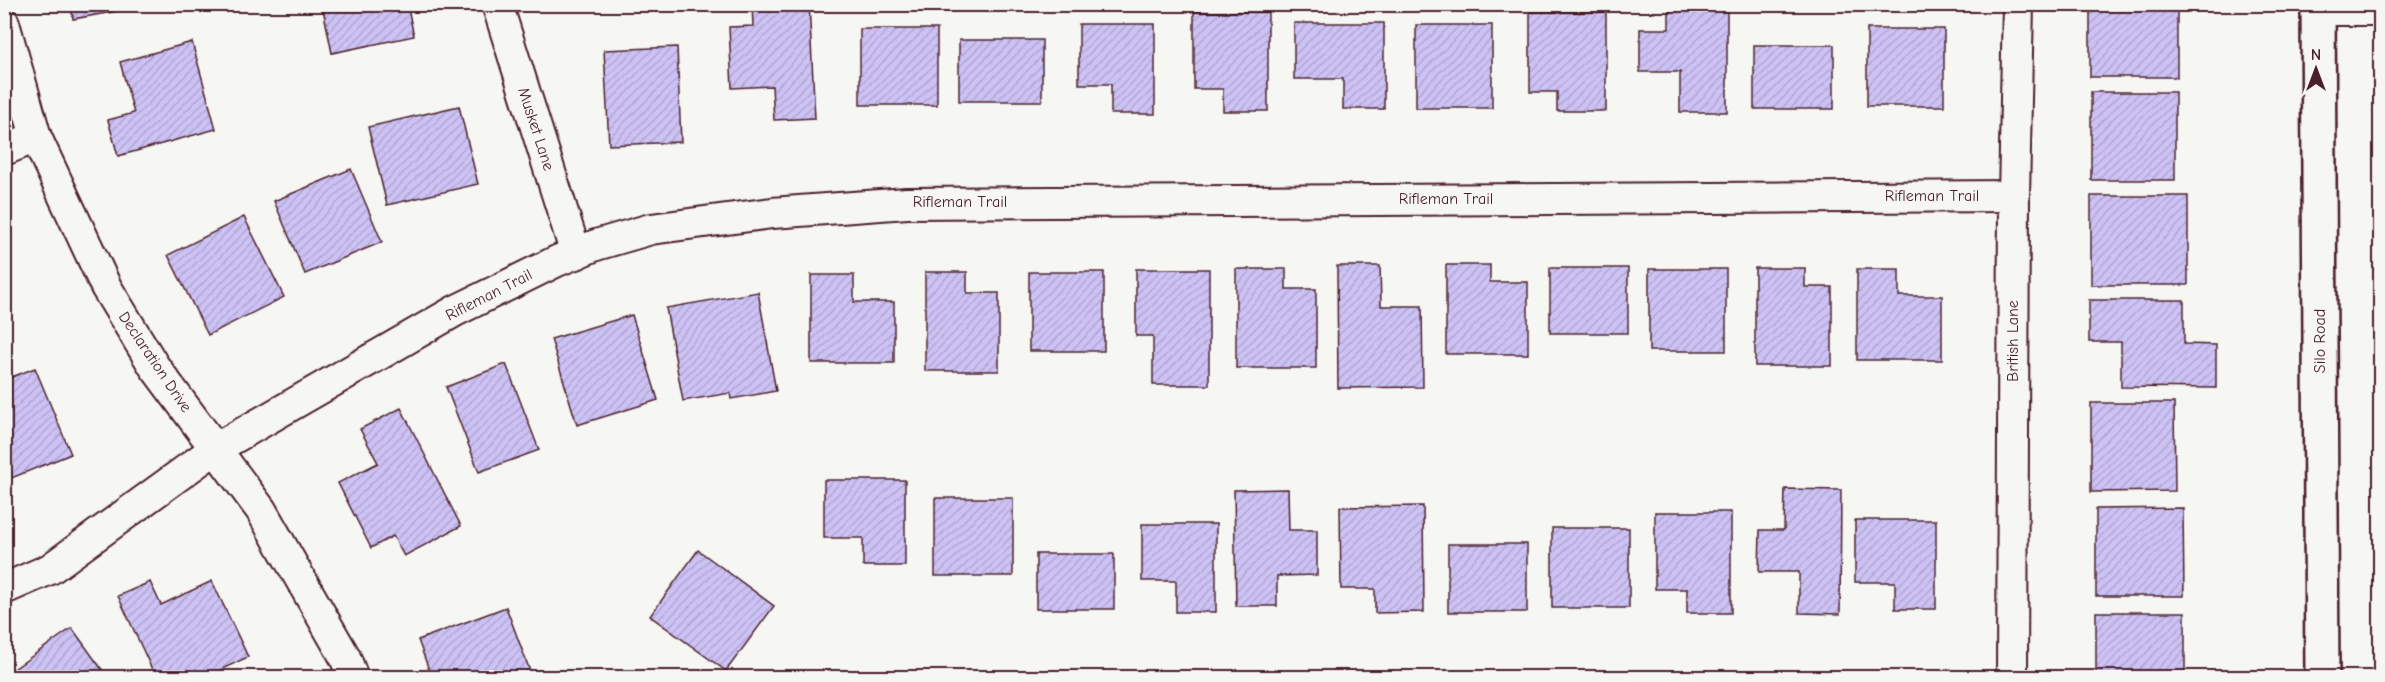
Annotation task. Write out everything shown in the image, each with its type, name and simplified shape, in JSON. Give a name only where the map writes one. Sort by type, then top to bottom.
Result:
[{"type":"street","name":"Musket Lane","points":[[497,4],[576,254]]},
{"type":"street","name":"British Lane","points":[[2012,678],[2014,196],[2018,4]]},
{"type":"street","points":[[2318,7],[2380,10]]},
{"type":"street","name":"Silo Road","points":[[2318,7],[2322,678]]},
{"type":"street","name":"Declaration Drive","points":[[4,23],[36,137],[106,287],[154,366],[261,510],[345,657],[353,678]]},
{"type":"street","points":[[4,150],[36,137]]},
{"type":"street","name":"Rifleman Trail","points":[[4,589],[50,569],[215,449],[456,311],[576,254],[651,229],[772,213],[907,203],[2014,196]]},
{"type":"building","points":[[71,4],[157,4],[73,19]]},
{"type":"building","points":[[322,4],[407,4],[414,36],[332,53]]},
{"type":"building","points":[[752,4],[809,4],[815,118],[774,120],[772,86],[732,88],[729,27],[753,26]]},
{"type":"building","points":[[1669,4],[1727,4],[1727,112],[1680,112],[1680,72],[1640,72],[1640,29],[1669,29]]},
{"type":"building","points":[[2090,4],[2177,4],[2177,77],[2090,77]]},
{"type":"building","points":[[1194,12],[1268,12],[1268,111],[1223,111],[1223,89],[1194,89]]},
{"type":"building","points":[[1530,12],[1606,12],[1606,111],[1557,111],[1557,92],[1530,92]]},
{"type":"building","points":[[1294,23],[1384,23],[1384,109],[1343,109],[1343,79],[1294,79]]},
{"type":"building","points":[[1079,24],[1155,24],[1155,114],[1111,114],[1111,84],[1079,84]]},
{"type":"building","points":[[1416,25],[1492,25],[1492,108],[1416,108]]},
{"type":"building","points":[[860,29],[937,29],[937,105],[860,105]]},
{"type":"building","points":[[1867,29],[1944,29],[1944,106],[1867,106]]},
{"type":"building","points":[[959,40],[1042,40],[1042,101],[959,101]]},
{"type":"building","points":[[192,42],[216,129],[118,156],[108,120],[134,113],[120,62]]},
{"type":"building","points":[[1754,45],[1834,45],[1834,109],[1754,109]]},
{"type":"building","points":[[677,47],[681,142],[609,145],[604,50]]},
{"type":"building","points":[[2091,92],[2175,92],[2175,180],[2091,180]]},
{"type":"building","points":[[459,106],[478,184],[387,205],[368,127]]},
{"type":"building","points":[[351,169],[382,242],[305,274],[274,201]]},
{"type":"building","points":[[2091,196],[2188,196],[2188,285],[2091,285]]},
{"type":"building","points":[[244,217],[284,297],[208,335],[168,255]]},
{"type":"building","points":[[1446,265],[1490,265],[1490,282],[1528,282],[1528,354],[1446,354]]},
{"type":"building","points":[[1337,266],[1380,266],[1381,306],[1422,306],[1423,387],[1338,388]]},
{"type":"building","points":[[1550,268],[1628,268],[1628,333],[1550,333]]},
{"type":"building","points":[[1755,268],[1805,268],[1805,287],[1832,287],[1832,366],[1755,366]]},
{"type":"building","points":[[1136,269],[1209,269],[1209,385],[1153,385],[1153,336],[1136,336]]},
{"type":"building","points":[[1236,269],[1286,269],[1286,289],[1316,289],[1316,368],[1236,368]]},
{"type":"building","points":[[1649,269],[1726,269],[1726,351],[1649,351]]},
{"type":"building","points":[[1857,269],[1899,269],[1899,296],[1942,296],[1942,360],[1857,360]]},
{"type":"building","points":[[925,272],[967,272],[967,293],[999,293],[999,371],[925,371]]},
{"type":"building","points":[[1029,272],[1104,272],[1104,351],[1029,351]]},
{"type":"building","points":[[811,275],[854,275],[854,302],[894,302],[894,363],[811,363]]},
{"type":"building","points":[[758,292],[776,391],[731,399],[730,393],[683,401],[666,308]]},
{"type":"building","points":[[2089,300],[2184,300],[2184,344],[2216,345],[2216,388],[2121,387],[2121,342],[2089,342]]},
{"type":"building","points":[[632,315],[658,400],[577,425],[551,339]]},
{"type":"building","points":[[506,364],[539,450],[479,472],[446,387]]},
{"type":"building","points":[[35,368],[71,454],[4,481],[4,380]]},
{"type":"building","points":[[2091,403],[2174,403],[2175,491],[2091,492]]},
{"type":"building","points":[[401,408],[461,526],[404,556],[393,536],[371,548],[338,483],[378,463],[360,429]]},
{"type":"building","points":[[824,480],[905,480],[905,566],[863,566],[863,538],[824,538]]},
{"type":"building","points":[[1288,489],[1289,530],[1317,530],[1317,575],[1277,576],[1277,606],[1236,606],[1234,490]]},
{"type":"building","points":[[1785,489],[1841,490],[1840,614],[1799,613],[1799,572],[1759,572],[1760,530],[1784,530]]},
{"type":"building","points":[[935,498],[1013,498],[1013,576],[935,576]]},
{"type":"building","points":[[1423,506],[1424,612],[1375,613],[1375,589],[1341,589],[1340,507]]},
{"type":"building","points":[[2183,508],[2184,596],[2096,596],[2096,509]]},
{"type":"building","points":[[1655,512],[1731,512],[1731,613],[1687,613],[1687,589],[1655,589]]},
{"type":"building","points":[[1855,520],[1936,520],[1936,609],[1895,609],[1895,582],[1855,582]]},
{"type":"building","points":[[1142,524],[1216,524],[1216,612],[1176,612],[1176,581],[1142,581]]},
{"type":"building","points":[[1552,528],[1629,528],[1629,608],[1552,608]]},
{"type":"building","points":[[1448,544],[1527,544],[1527,612],[1448,612]]},
{"type":"building","points":[[698,550],[774,606],[726,671],[650,616]]},
{"type":"building","points":[[1036,554],[1114,554],[1114,609],[1036,609]]},
{"type":"building","points":[[212,581],[248,657],[203,678],[156,678],[118,596],[150,582],[161,605]]},
{"type":"building","points":[[506,607],[530,671],[512,678],[432,678],[418,640]]},
{"type":"building","points":[[2096,612],[2185,612],[2185,678],[2096,678]]},
{"type":"building","points":[[72,628],[108,678],[20,678],[14,669]]}]
